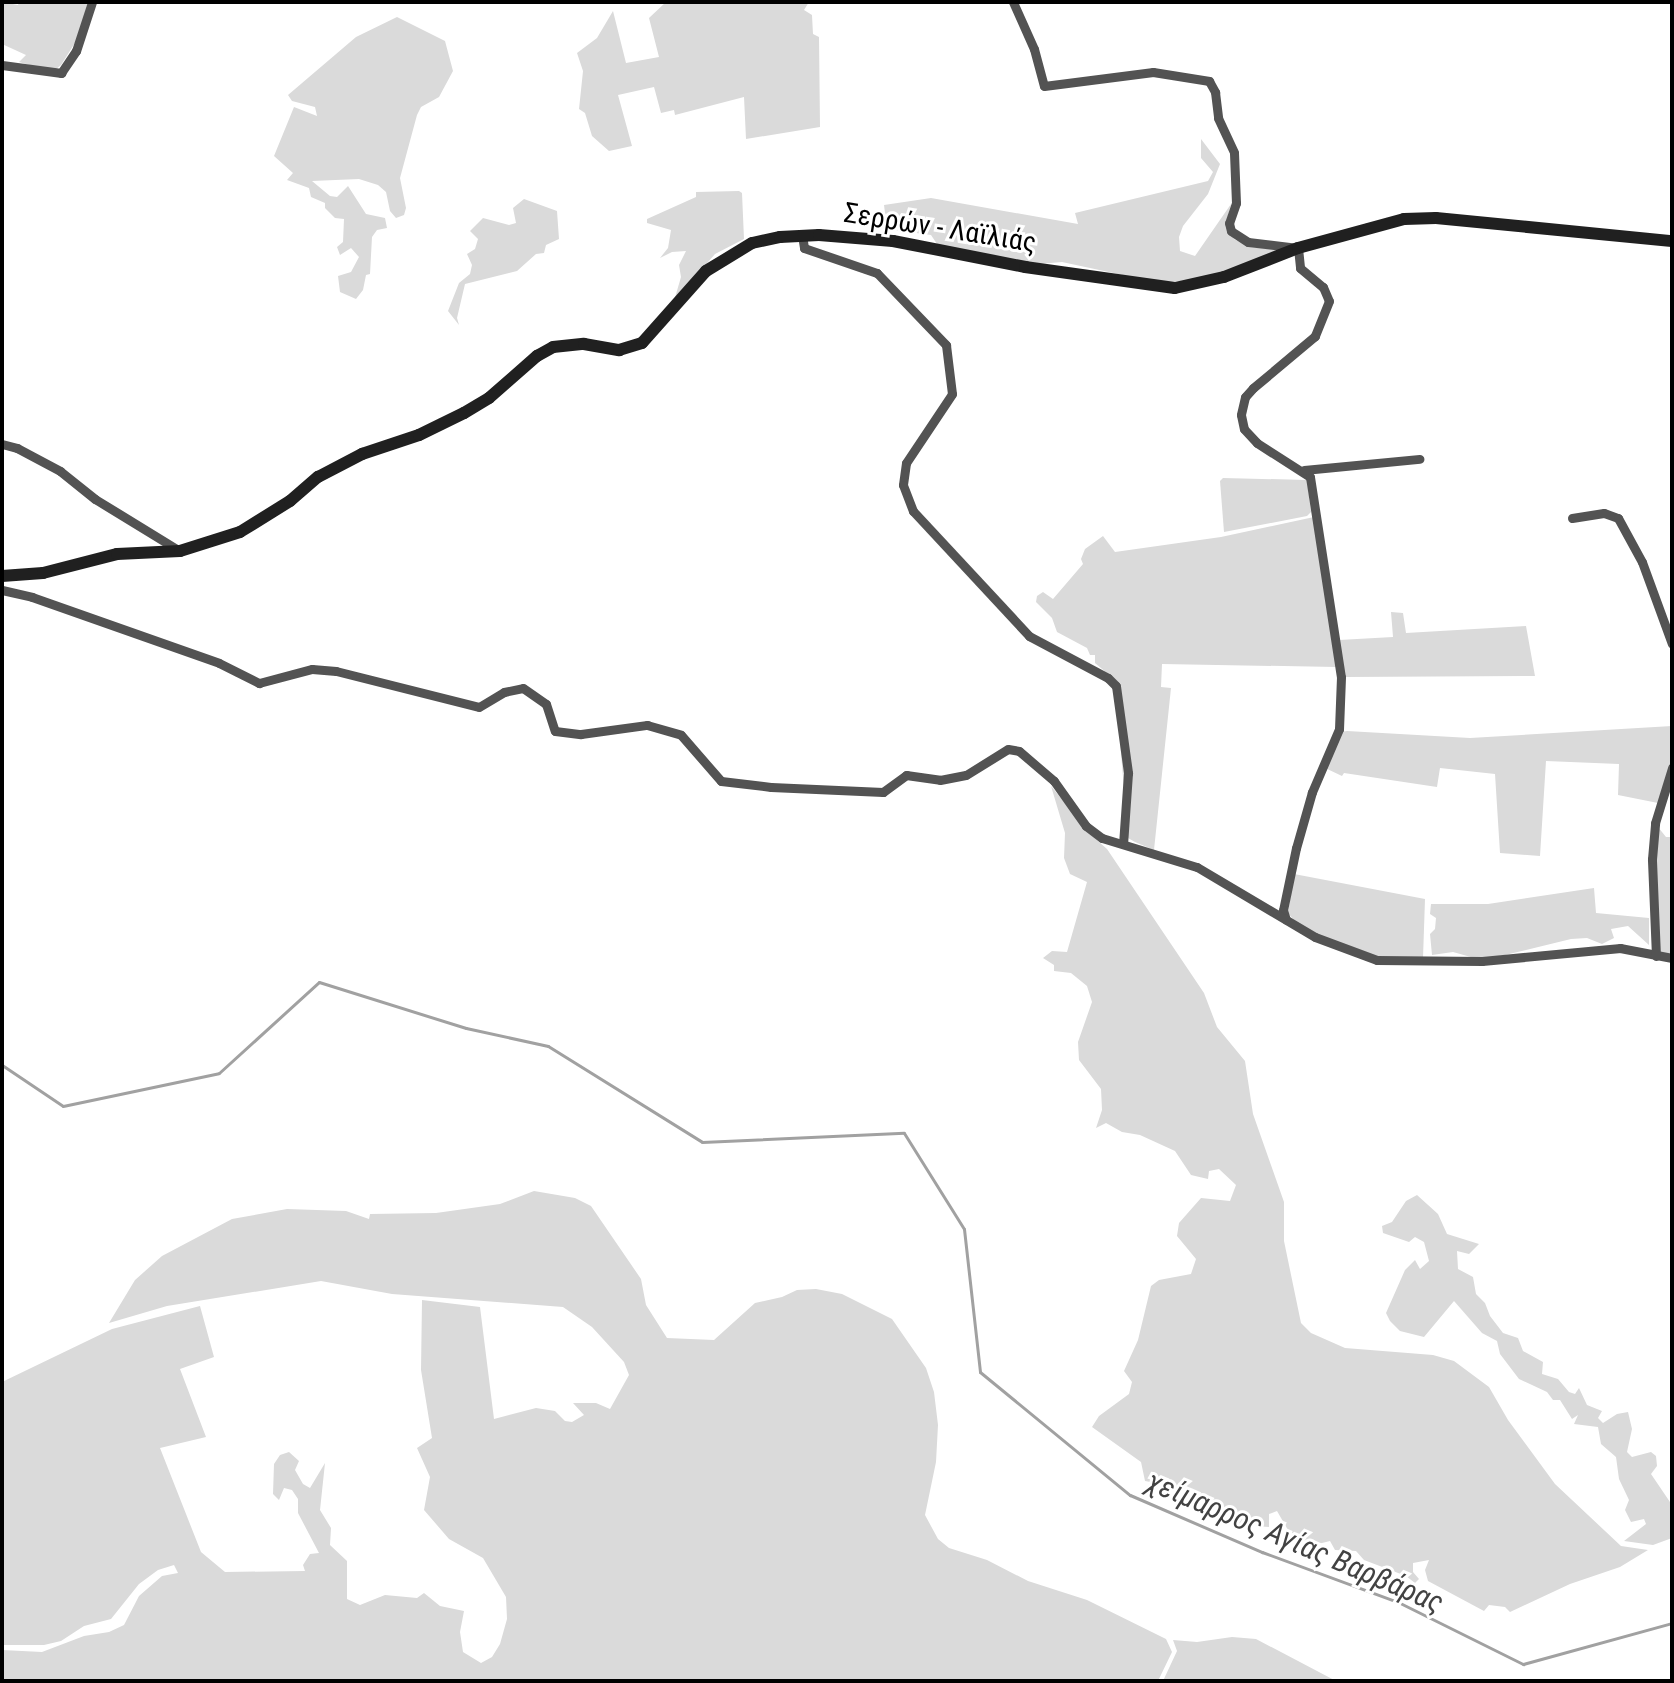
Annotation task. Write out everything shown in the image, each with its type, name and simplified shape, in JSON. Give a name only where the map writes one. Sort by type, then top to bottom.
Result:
[{"type":"main road","name":"Σερρών - Λαϊλιάς","points":[[2,576],[43,573],[117,554],[180,551],[254,525],[329,472],[362,454],[419,435],[464,413],[489,398],[537,356],[553,347],[584,344],[619,350],[642,343],[717,262],[752,243],[802,235],[893,241],[1025,267],[1175,288],[1224,277],[1298,248],[1374,226],[1436,218],[1672,241]]},
{"type":"street","points":[[2,65],[61,73],[76,51],[92,2]]},
{"type":"street","points":[[1013,2],[1034,49],[1044,86],[1153,72],[1209,81],[1215,92],[1218,118],[1234,153],[1236,203],[1229,223],[1231,231],[1248,242],[1298,248],[1300,268],[1323,287],[1329,301],[1315,336],[1245,397],[1241,415],[1244,429],[1257,443],[1304,470],[1310,477],[1341,677],[1339,729],[1312,792],[1296,848],[1283,910],[1286,920]]},
{"type":"street","points":[[802,235],[804,248],[877,273],[946,345],[952,394],[906,463],[903,485],[913,511],[1029,636],[1108,678],[1116,686],[1128,773],[1123,844]]},
{"type":"street","points":[[2,444],[17,448],[60,471],[95,499],[180,551]]},
{"type":"street","points":[[1304,470],[1419,459]]},
{"type":"street","points":[[1572,518],[1604,513],[1618,518],[1642,562],[1672,644]]},
{"type":"street","points":[[2,590],[32,597],[219,663],[259,683],[312,669],[336,671],[479,707],[504,692],[523,688],[546,704],[555,731],[581,734],[647,725],[681,735],[721,781],[771,787],[883,792],[906,775],[940,780],[966,775],[1008,749],[1019,751],[1054,781],[1086,826],[1102,838],[1197,867],[1286,920],[1348,952],[1377,960],[1482,961],[1620,948],[1672,958]]},
{"type":"street","points":[[1656,956],[1652,859],[1655,823],[1672,768]]},
{"type":"shaded area","points":[[2,2],[18,5],[19,2],[88,2],[78,38],[61,65],[55,70],[19,62],[26,55],[2,44]]},
{"type":"shaded area","points":[[666,2],[809,2],[804,10],[812,15],[813,34],[819,37],[820,127],[746,139],[744,97],[675,115],[674,110],[661,113],[654,87],[618,95],[632,146],[609,151],[592,136],[585,113],[579,109],[583,71],[577,53],[597,38],[613,11],[626,63],[659,57],[649,18]]},
{"type":"shaded area","points":[[397,17],[445,41],[453,71],[439,97],[421,107],[417,115],[400,178],[406,208],[404,215],[396,218],[390,211],[386,192],[378,185],[359,179],[312,181],[330,196],[337,197],[348,186],[366,214],[385,218],[387,228],[377,230],[372,237],[370,274],[366,275],[363,290],[356,299],[340,292],[338,276],[351,272],[359,257],[351,248],[340,255],[337,247],[343,242],[344,219],[335,218],[325,208],[325,203],[311,197],[309,188],[287,180],[293,173],[274,156],[294,107],[317,116],[315,107],[292,101],[288,95],[356,37]]},
{"type":"shaded area","points":[[1201,139],[1220,164],[1208,194],[1183,226],[1179,237],[1180,251],[1195,256],[1231,204],[1226,223],[1234,239],[1250,247],[1285,250],[1211,278],[1160,283],[1062,262],[1039,264],[939,247],[931,235],[887,229],[884,205],[931,198],[1078,224],[1075,213],[1208,181],[1213,172],[1201,158]]},
{"type":"shaded area","points":[[696,192],[742,193],[744,239],[715,254],[674,301],[681,277],[679,265],[686,251],[672,252],[660,258],[668,248],[671,230],[647,223],[647,219],[696,197]]},
{"type":"shaded area","points":[[524,199],[557,211],[559,239],[546,245],[544,253],[536,254],[517,271],[465,284],[457,318],[459,325],[448,311],[459,283],[470,274],[472,265],[467,254],[475,249],[478,239],[470,231],[483,218],[509,225],[516,223],[513,208]]},
{"type":"shaded area","points":[[1223,478],[1307,480],[1311,512],[1307,516],[1224,532],[1220,481]]},
{"type":"shaded area","points":[[1314,517],[1337,667],[1162,664],[1161,687],[1171,688],[1154,850],[1135,842],[1128,838],[1115,680],[1095,663],[1095,655],[1090,655],[1087,648],[1057,632],[1052,618],[1036,602],[1037,596],[1043,592],[1053,599],[1083,564],[1081,559],[1085,549],[1103,536],[1115,552],[1221,537]]},
{"type":"shaded area","points":[[1391,612],[1403,613],[1406,633],[1526,626],[1535,676],[1345,677],[1339,640],[1393,637]]},
{"type":"shaded area","points":[[1672,726],[1672,760],[1658,803],[1618,795],[1619,764],[1546,761],[1540,856],[1500,853],[1495,774],[1440,768],[1437,787],[1344,773],[1342,776],[1323,767],[1341,732],[1347,731],[1470,738]]},
{"type":"shaded area","points":[[1051,786],[1090,834],[1107,849],[1204,993],[1217,1027],[1245,1061],[1253,1114],[1284,1202],[1284,1241],[1301,1323],[1311,1333],[1345,1348],[1433,1355],[1454,1361],[1489,1387],[1508,1420],[1555,1484],[1621,1546],[1648,1550],[1620,1567],[1570,1584],[1510,1612],[1505,1607],[1489,1605],[1484,1611],[1428,1581],[1425,1570],[1429,1560],[1413,1563],[1413,1572],[1419,1579],[1415,1583],[1406,1576],[1364,1560],[1356,1551],[1335,1550],[1330,1541],[1310,1546],[1288,1530],[1277,1511],[1269,1514],[1269,1527],[1239,1525],[1209,1506],[1200,1509],[1194,1495],[1181,1494],[1166,1478],[1156,1483],[1145,1481],[1141,1462],[1092,1427],[1099,1416],[1129,1394],[1132,1382],[1124,1371],[1138,1340],[1151,1286],[1159,1280],[1191,1274],[1196,1259],[1177,1236],[1179,1223],[1201,1198],[1230,1201],[1236,1185],[1219,1169],[1209,1171],[1208,1179],[1191,1175],[1175,1151],[1140,1135],[1122,1132],[1106,1123],[1096,1128],[1102,1110],[1101,1089],[1079,1060],[1078,1042],[1092,1002],[1087,986],[1071,973],[1054,971],[1054,965],[1043,958],[1052,951],[1067,952],[1087,882],[1070,874],[1064,858],[1065,833]]},
{"type":"shaded area","points":[[1658,827],[1666,837],[1672,837],[1672,955],[1662,954],[1659,950],[1653,866]]},
{"type":"shaded area","points":[[1294,874],[1425,899],[1423,958],[1377,957],[1351,950],[1297,924],[1288,913]]},
{"type":"shaded area","points":[[1594,888],[1596,913],[1649,918],[1649,945],[1628,926],[1611,929],[1614,938],[1602,944],[1587,938],[1571,939],[1478,959],[1453,952],[1432,955],[1430,934],[1435,929],[1436,918],[1430,914],[1431,904],[1488,904]]},
{"type":"shaded area","points":[[534,1191],[575,1198],[591,1206],[641,1279],[646,1305],[667,1338],[714,1340],[755,1303],[797,1290],[816,1289],[842,1294],[892,1319],[926,1368],[934,1392],[938,1425],[936,1462],[925,1515],[938,1539],[949,1548],[987,1560],[1028,1581],[1087,1600],[1166,1639],[1172,1652],[1158,1681],[2,1681],[2,1650],[42,1652],[84,1636],[109,1632],[124,1625],[139,1596],[162,1576],[178,1573],[174,1565],[158,1570],[139,1584],[111,1619],[84,1626],[61,1641],[44,1645],[2,1645],[2,1382],[112,1329],[200,1306],[214,1357],[180,1369],[206,1437],[160,1448],[201,1552],[225,1572],[305,1571],[303,1565],[310,1554],[319,1553],[298,1513],[298,1499],[292,1490],[284,1488],[279,1500],[273,1494],[274,1464],[280,1455],[289,1452],[299,1461],[295,1470],[303,1484],[310,1488],[325,1463],[320,1510],[331,1528],[330,1545],[347,1561],[347,1599],[360,1605],[385,1595],[417,1598],[424,1593],[440,1606],[464,1611],[460,1632],[463,1652],[481,1663],[492,1657],[500,1644],[507,1619],[506,1597],[483,1558],[449,1539],[424,1510],[430,1477],[417,1448],[432,1438],[421,1370],[422,1300],[480,1307],[494,1419],[536,1408],[555,1411],[565,1421],[572,1422],[584,1415],[573,1403],[596,1403],[610,1409],[629,1375],[624,1362],[592,1327],[563,1307],[392,1294],[321,1281],[167,1306],[109,1323],[135,1280],[162,1256],[232,1219],[287,1209],[346,1211],[369,1219],[370,1214],[436,1213],[500,1204]]},
{"type":"shaded area","points":[[1417,1195],[1438,1214],[1447,1234],[1479,1244],[1469,1254],[1457,1251],[1458,1269],[1473,1277],[1476,1294],[1503,1333],[1518,1338],[1523,1351],[1543,1362],[1542,1374],[1558,1379],[1569,1392],[1575,1394],[1579,1388],[1587,1405],[1602,1411],[1598,1418],[1603,1423],[1617,1414],[1628,1412],[1632,1429],[1627,1452],[1632,1457],[1651,1452],[1656,1456],[1657,1466],[1651,1474],[1672,1505],[1672,1538],[1653,1545],[1624,1541],[1646,1524],[1644,1519],[1631,1522],[1625,1510],[1629,1500],[1619,1479],[1616,1457],[1601,1444],[1598,1427],[1574,1424],[1578,1415],[1572,1419],[1560,1400],[1553,1400],[1547,1392],[1519,1379],[1500,1354],[1497,1341],[1482,1333],[1454,1301],[1424,1337],[1400,1331],[1390,1321],[1386,1313],[1405,1270],[1415,1260],[1420,1269],[1429,1261],[1424,1242],[1415,1237],[1409,1242],[1383,1233],[1382,1226],[1392,1222],[1406,1201]]},
{"type":"shaded area","points":[[1232,1637],[1256,1639],[1336,1681],[1163,1681],[1177,1651],[1173,1640],[1197,1642]]},
{"type":"waterway","name":"χείμαρρος Αγίας Βαρβάρας","points":[[2,1065],[63,1106],[219,1073],[319,982],[466,1028],[548,1046],[702,1142],[904,1133],[964,1229],[980,1372],[1130,1495],[1262,1552],[1398,1602],[1523,1664],[1672,1623]]}]
